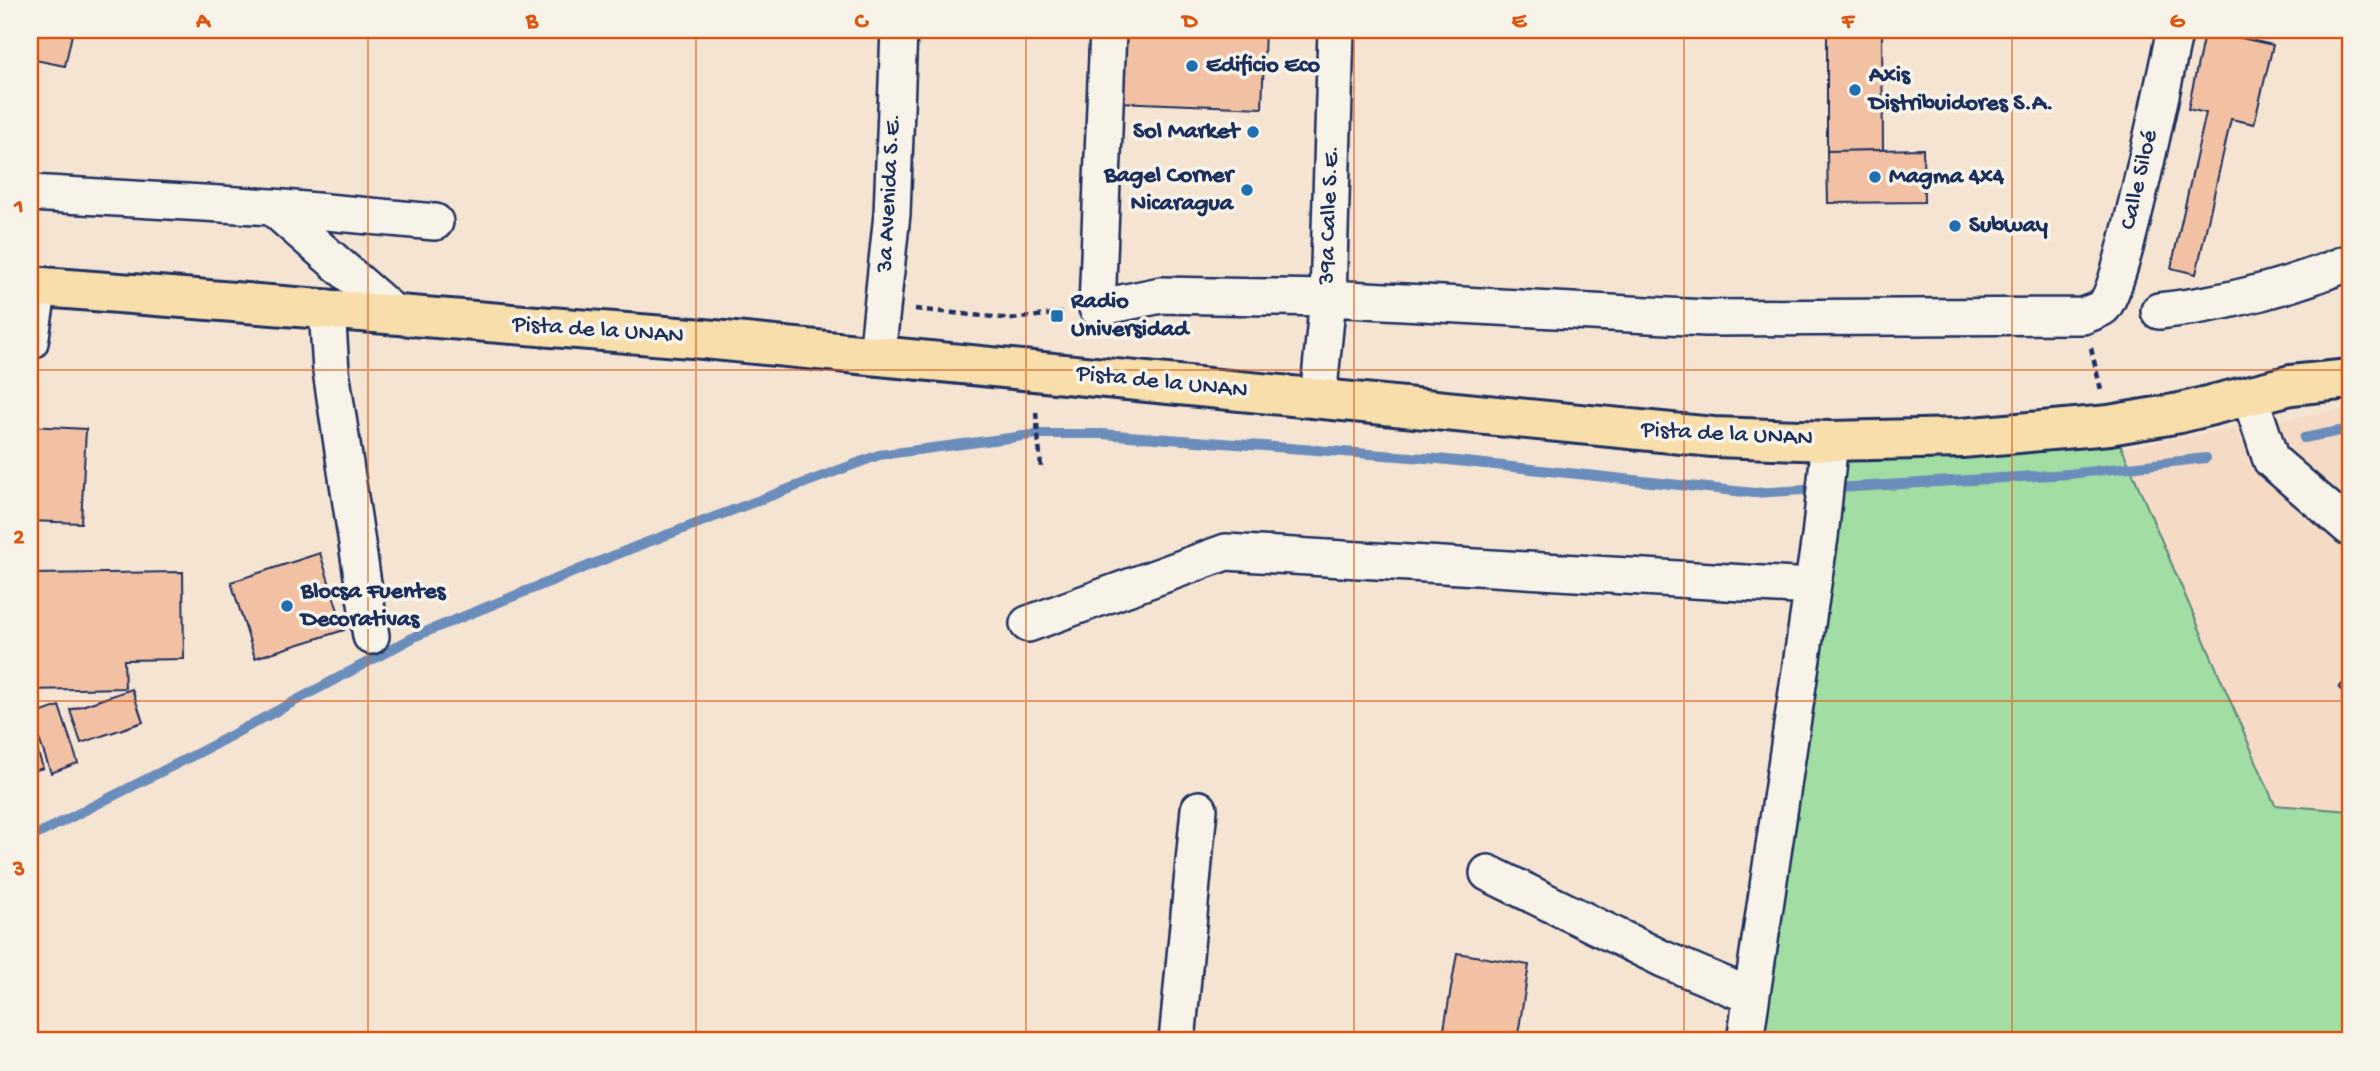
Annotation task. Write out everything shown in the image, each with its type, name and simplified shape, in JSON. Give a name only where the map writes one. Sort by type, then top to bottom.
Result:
[{"type":"main road","name":"Pista de la UNAN","points":[[34,287],[327,308],[877,356],[1713,437],[1830,441],[1962,438],[2109,425],[2250,397],[2291,385],[2350,379]]},
{"type":"main road","name":"Pista de la UNAN","points":[[2291,385],[2350,354]]},
{"type":"street","name":"3a Avenida S.E.","points":[[877,356],[892,214],[899,30]]},
{"type":"street","points":[[1108,30],[1097,308],[1161,295],[1328,298],[1706,318],[2083,316]]},
{"type":"street","name":"39a Calle S.E.","points":[[1318,399],[1328,298],[1336,30]]},
{"type":"street","name":"Calle Siloé","points":[[2083,316],[2104,307],[2114,286],[2175,30]]},
{"type":"street","points":[[30,193],[272,207],[435,222]]},
{"type":"street","points":[[272,207],[396,315]]},
{"type":"street","points":[[2159,311],[2206,306],[2302,282],[2350,262]]},
{"type":"street","points":[[30,342],[34,287]]},
{"type":"street","points":[[327,308],[331,371],[371,636]]},
{"type":"street","points":[[2250,397],[2271,460],[2344,518]]},
{"type":"street","points":[[1745,1041],[1820,537],[1830,441]]},
{"type":"street","points":[[1028,624],[1226,552],[1811,587]]},
{"type":"street","points":[[1177,1041],[1199,809]]},
{"type":"street","points":[[1488,873],[1663,959],[1751,996]]},
{"type":"path","points":[[883,306],[1012,319],[1097,308]]},
{"type":"path","points":[[2083,316],[2109,425]]},
{"type":"path","points":[[1036,412],[1041,467]]},
{"type":"shaded area","points":[[2350,408],[2350,811],[2276,805],[2122,448]]},
{"type":"green space","points":[[2109,425],[2122,448],[2275,805],[2350,811],[2350,1041],[1745,1041],[1830,441]]},
{"type":"building","points":[[30,30],[73,30],[65,66],[30,59]]},
{"type":"building","name":"Edificio Eco","points":[[1121,30],[1265,30],[1262,108],[1118,102]]},
{"type":"building","name":"Axis Distribuidores S.A.","points":[[1827,30],[1882,30],[1883,150],[1827,151]]},
{"type":"building","points":[[2205,30],[2273,45],[2254,124],[2231,119],[2196,274],[2171,268],[2206,113],[2188,109]]},
{"type":"building","name":"Magma 4x4","points":[[1923,149],[1924,202],[1828,203],[1827,151]]},
{"type":"building","points":[[30,426],[86,429],[81,523],[30,521]]},
{"type":"building","name":"Blocsa Fuentes Decorativas","points":[[320,553],[344,630],[255,658],[231,582]]},
{"type":"building","points":[[183,572],[184,659],[124,660],[125,688],[30,690],[30,574]]},
{"type":"building","points":[[2350,675],[2350,699],[2339,688]]},
{"type":"building","points":[[132,689],[143,722],[81,743],[70,710]]},
{"type":"building","points":[[59,706],[78,763],[51,773],[31,716]]},
{"type":"building","points":[[30,727],[43,768],[30,772]]},
{"type":"building","points":[[1457,953],[1529,965],[1517,1041],[1442,1041]]},
{"type":"waterway","points":[[2304,438],[2350,429]]},
{"type":"waterway","points":[[30,838],[204,750],[418,635],[640,545],[879,455],[1039,434],[1102,434],[1438,459],[1754,493],[2069,474],[2206,458]]},
{"type":"place","name":"Edificio Eco","points":[[1192,66]]},
{"type":"place","name":"Axis Distribuidores S.A.","points":[[1855,90]]},
{"type":"place","name":"Sol Market","points":[[1253,132]]},
{"type":"place","name":"Magma 4x4","points":[[1875,177]]},
{"type":"place","name":"Bagel Corner Nicaragua","points":[[1247,190]]},
{"type":"place","name":"Subway","points":[[1955,226]]},
{"type":"place","name":"Radio Universidad","points":[[1057,316]]},
{"type":"place","name":"Blocsa Fuentes Decorativas","points":[[287,606]]}]
